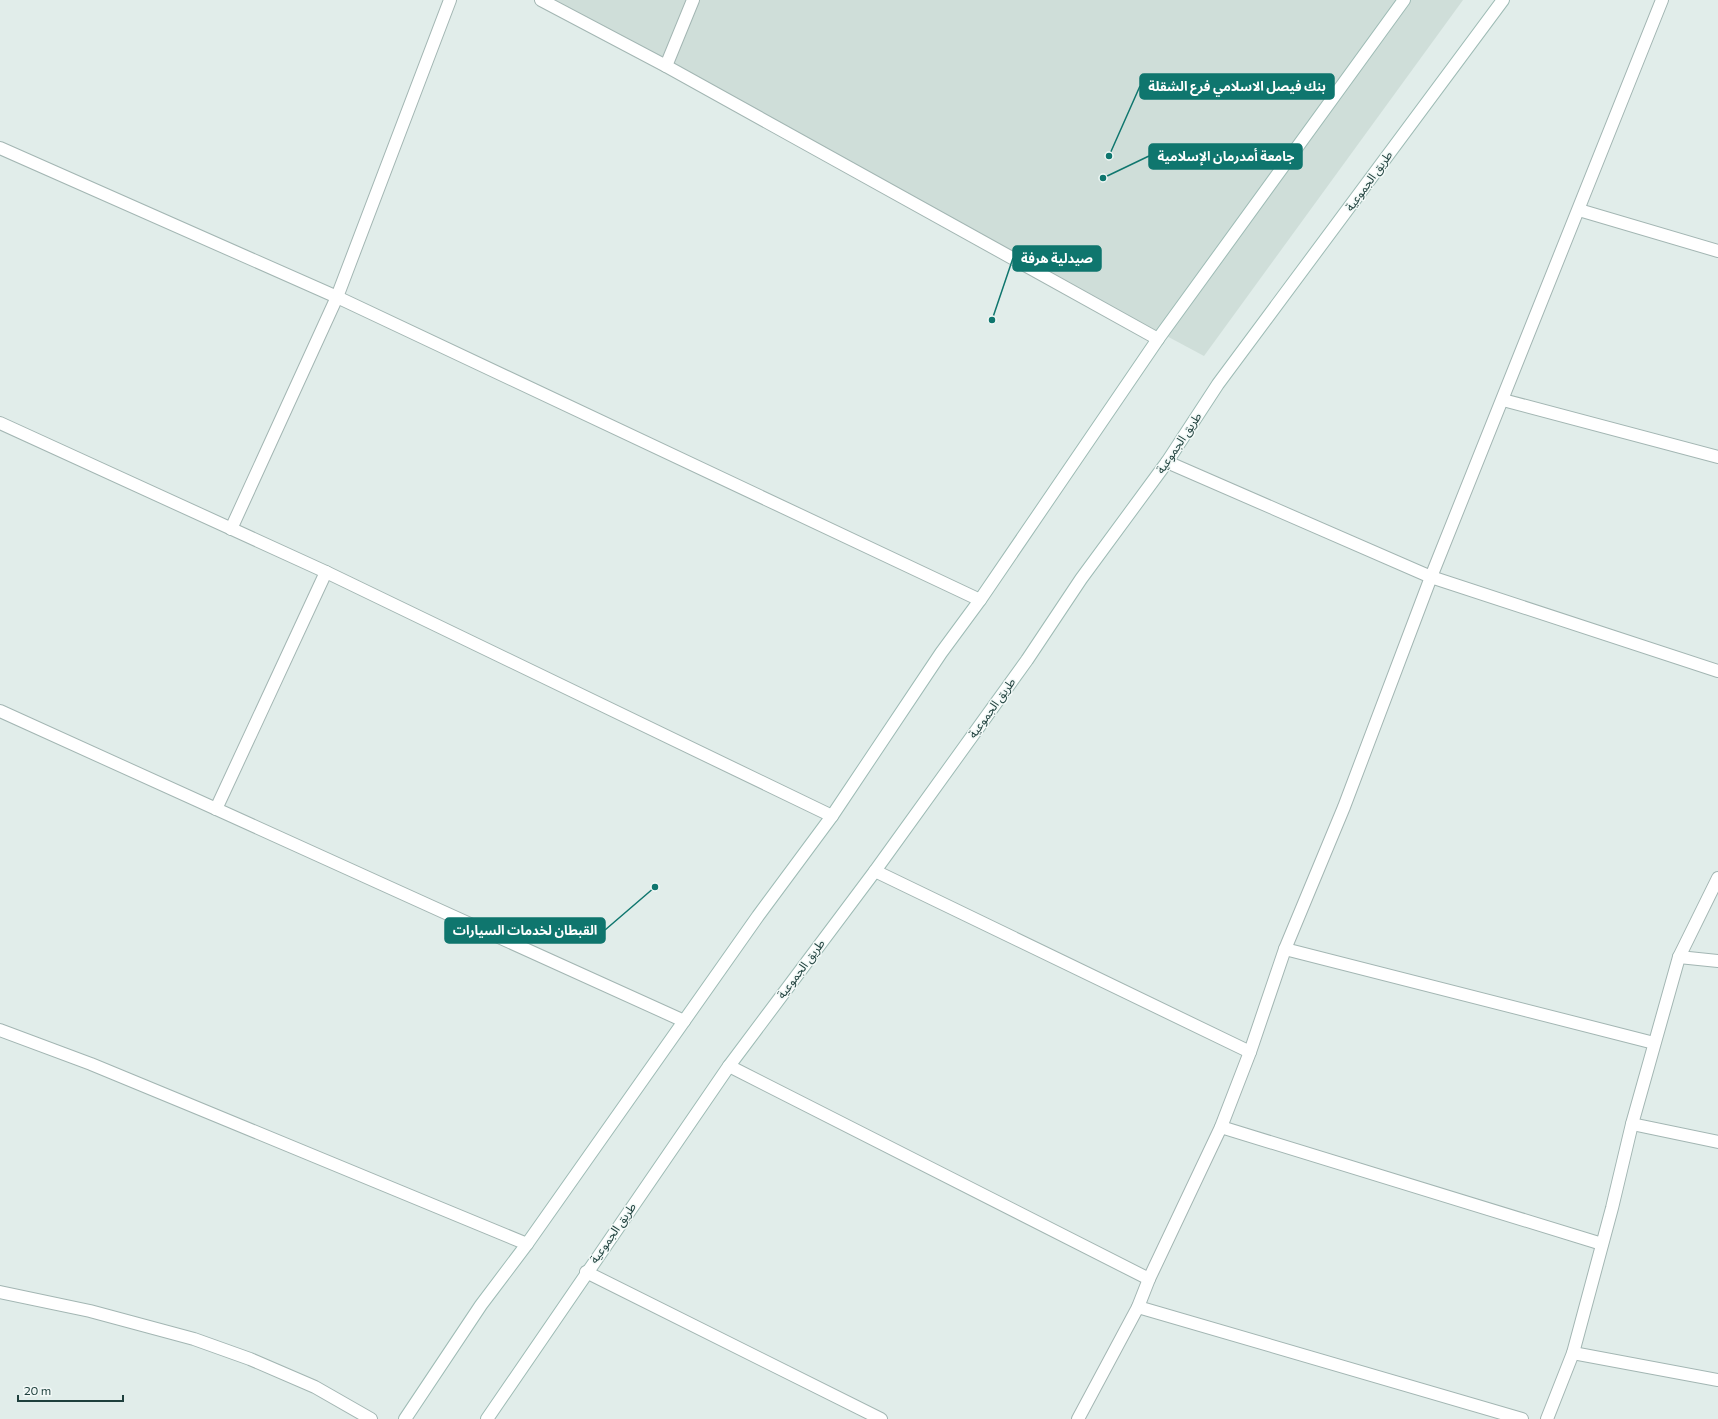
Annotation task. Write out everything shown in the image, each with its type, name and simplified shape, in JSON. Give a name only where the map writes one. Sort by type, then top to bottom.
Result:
[{"type":"street","points":[[232,529],[337,297],[450,0]]},
{"type":"street","points":[[541,0],[666,66],[1158,339]]},
{"type":"street","points":[[666,66],[693,0]]},
{"type":"street","points":[[405,1419],[481,1305],[527,1244],[758,916],[832,816],[941,653],[980,600],[1158,339],[1404,0]]},
{"type":"street","name":"طريق الجموعية","points":[[487,1419],[586,1272],[729,1066],[875,871],[1027,660],[1082,579],[1167,462],[1223,378],[1503,0]]},
{"type":"street","points":[[1078,1419],[1138,1307],[1149,1279],[1221,1127],[1250,1052],[1285,949],[1344,807],[1431,577],[1662,0]]},
{"type":"street","points":[[0,148],[337,297],[980,600]]},
{"type":"street","points":[[1579,210],[1718,251]]},
{"type":"street","points":[[1503,400],[1718,457]]},
{"type":"street","points":[[0,423],[326,572],[832,816]]},
{"type":"street","points":[[1167,462],[1431,577],[1718,671]]},
{"type":"street","points":[[216,809],[326,572]]},
{"type":"street","points":[[0,711],[684,1021]]},
{"type":"street","points":[[875,871],[1250,1052]]},
{"type":"street","points":[[1547,1419],[1574,1353],[1632,1124],[1679,957],[1718,878]]},
{"type":"street","points":[[1285,949],[1654,1043]]},
{"type":"street","points":[[1679,957],[1718,961]]},
{"type":"street","points":[[0,1030],[99,1067],[527,1244]]},
{"type":"street","points":[[729,1066],[1149,1279]]},
{"type":"street","points":[[1632,1124],[1718,1142]]},
{"type":"street","points":[[1221,1127],[1602,1244]]},
{"type":"street","points":[[586,1272],[881,1419]]},
{"type":"street","points":[[0,1292],[90,1311],[194,1338],[250,1359],[314,1387],[371,1419]]},
{"type":"street","points":[[1138,1307],[1522,1419]]},
{"type":"street","points":[[1574,1353],[1718,1380]]},
{"type":"shaded area","points":[[540,0],[1463,0],[1204,356]]},
{"type":"place","name":"بنك فيصل الاسلامي فرع الشقلة","points":[[1109,156]]},
{"type":"place","name":"جامعة أمدرمان الإسلامية","points":[[1103,178]]},
{"type":"place","name":"صيدلية هرفة","points":[[992,320]]},
{"type":"place","name":"القبطان لخدمات السيارات","points":[[655,887]]}]
